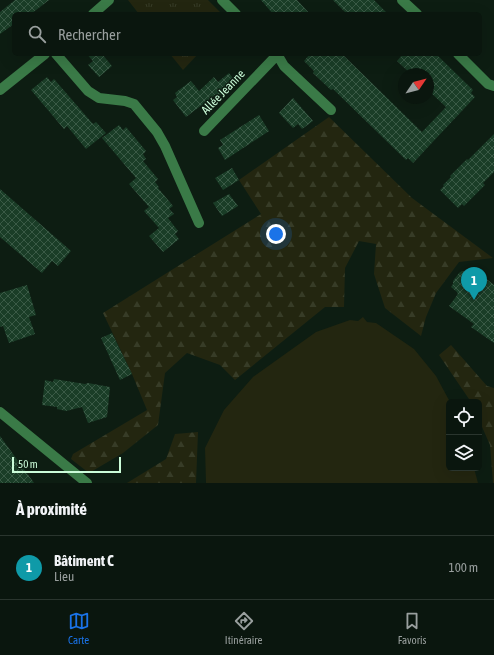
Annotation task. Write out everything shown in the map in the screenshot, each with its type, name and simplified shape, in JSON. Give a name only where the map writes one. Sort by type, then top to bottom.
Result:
[{"type":"street","points":[[95,12],[109,0]]},
{"type":"street","points":[[222,0],[234,12]]},
{"type":"street","points":[[402,0],[414,12]]},
{"type":"street","points":[[0,90],[42,56]]},
{"type":"street","points":[[58,56],[93,95],[99,98],[125,101],[134,104],[157,132],[165,146],[199,223]]},
{"type":"street","name":"Allée Jeanne","points":[[204,131],[275,56]]},
{"type":"street","points":[[278,56],[284,66],[331,110]]},
{"type":"street","points":[[460,56],[488,84],[494,86]]},
{"type":"street","points":[[1,414],[87,483]]},
{"type":"green space","points":[[128,0],[208,0],[220,12],[137,12]]},
{"type":"green space","points":[[172,56],[196,56],[183,70]]},
{"type":"green space","points":[[329,117],[412,198],[493,258],[459,262],[436,293],[426,317],[421,336],[385,308],[374,274],[376,244],[359,241],[345,268],[344,307],[325,307],[235,380],[220,365],[187,353],[165,373],[158,425],[123,453],[89,473],[71,459],[73,454],[147,410],[132,374],[103,313],[261,214],[239,180]]},
{"type":"green space","points":[[363,317],[367,322],[376,323],[414,349],[436,376],[448,399],[446,399],[446,471],[475,471],[478,483],[206,483],[205,448],[224,410],[253,377],[316,332],[350,320],[358,321]]},
{"type":"green space","points":[[451,345],[487,386],[494,388],[494,483],[490,445],[482,427],[482,399],[469,399],[439,355]]},
{"type":"green space","points":[[198,432],[196,483],[127,483],[166,459],[175,434]]},
{"type":"building","points":[[15,0],[49,0],[34,12],[12,12],[12,25],[0,34],[0,12]]},
{"type":"building","points":[[261,0],[297,0],[308,12],[271,12]]},
{"type":"building","points":[[333,0],[374,0],[386,12],[345,12]]},
{"type":"building","points":[[89,56],[104,56],[112,66],[99,77],[88,65],[93,61]]},
{"type":"building","points":[[308,56],[344,56],[422,132],[446,107],[434,96],[434,68],[405,68],[397,61],[401,56],[438,56],[473,90],[471,93],[475,97],[413,163],[408,158],[406,160],[333,89],[331,90],[313,73],[314,71],[304,61]]},
{"type":"building","points":[[229,73],[236,82],[217,98],[215,95],[186,117],[173,100],[177,97],[175,93],[191,81],[199,91],[214,77],[218,82]]},
{"type":"building","points":[[47,77],[51,82],[54,79],[93,124],[96,122],[106,133],[86,149],[67,126],[64,129],[31,90]]},
{"type":"building","points":[[293,98],[313,121],[302,129],[298,124],[293,128],[279,113]]},
{"type":"building","points":[[259,115],[269,131],[225,160],[218,148],[223,145],[220,140]]},
{"type":"building","points":[[119,125],[123,130],[126,127],[146,151],[143,154],[146,159],[143,161],[158,179],[155,182],[159,187],[158,188],[173,206],[169,209],[174,214],[168,218],[178,231],[175,234],[179,239],[163,252],[149,236],[159,228],[144,211],[149,207],[129,184],[136,178],[102,138]]},
{"type":"building","points":[[494,134],[494,172],[483,183],[485,185],[464,206],[462,204],[458,208],[440,190],[451,177],[450,176]]},
{"type":"building","points":[[232,168],[239,180],[223,190],[215,178]]},
{"type":"building","points":[[0,189],[71,251],[58,266],[52,261],[42,273],[0,237]]},
{"type":"building","points":[[229,194],[238,206],[222,216],[213,203]]},
{"type":"building","points":[[474,269],[494,285],[494,343],[471,327],[474,324],[449,306],[458,294],[451,287],[453,281],[462,271],[472,273]]},
{"type":"building","points":[[27,285],[36,315],[29,317],[35,334],[9,343],[3,326],[0,327],[0,293]]},
{"type":"building","points":[[112,333],[132,374],[120,380],[101,338]]},
{"type":"building","points":[[54,379],[110,387],[107,417],[88,423],[82,407],[66,411],[57,409],[57,407],[42,405],[45,380],[53,382]]},
{"type":"building","points":[[0,436],[34,483],[0,483]]},
{"type":"place","name":"Bâtiment C","points":[[474,300]]}]
